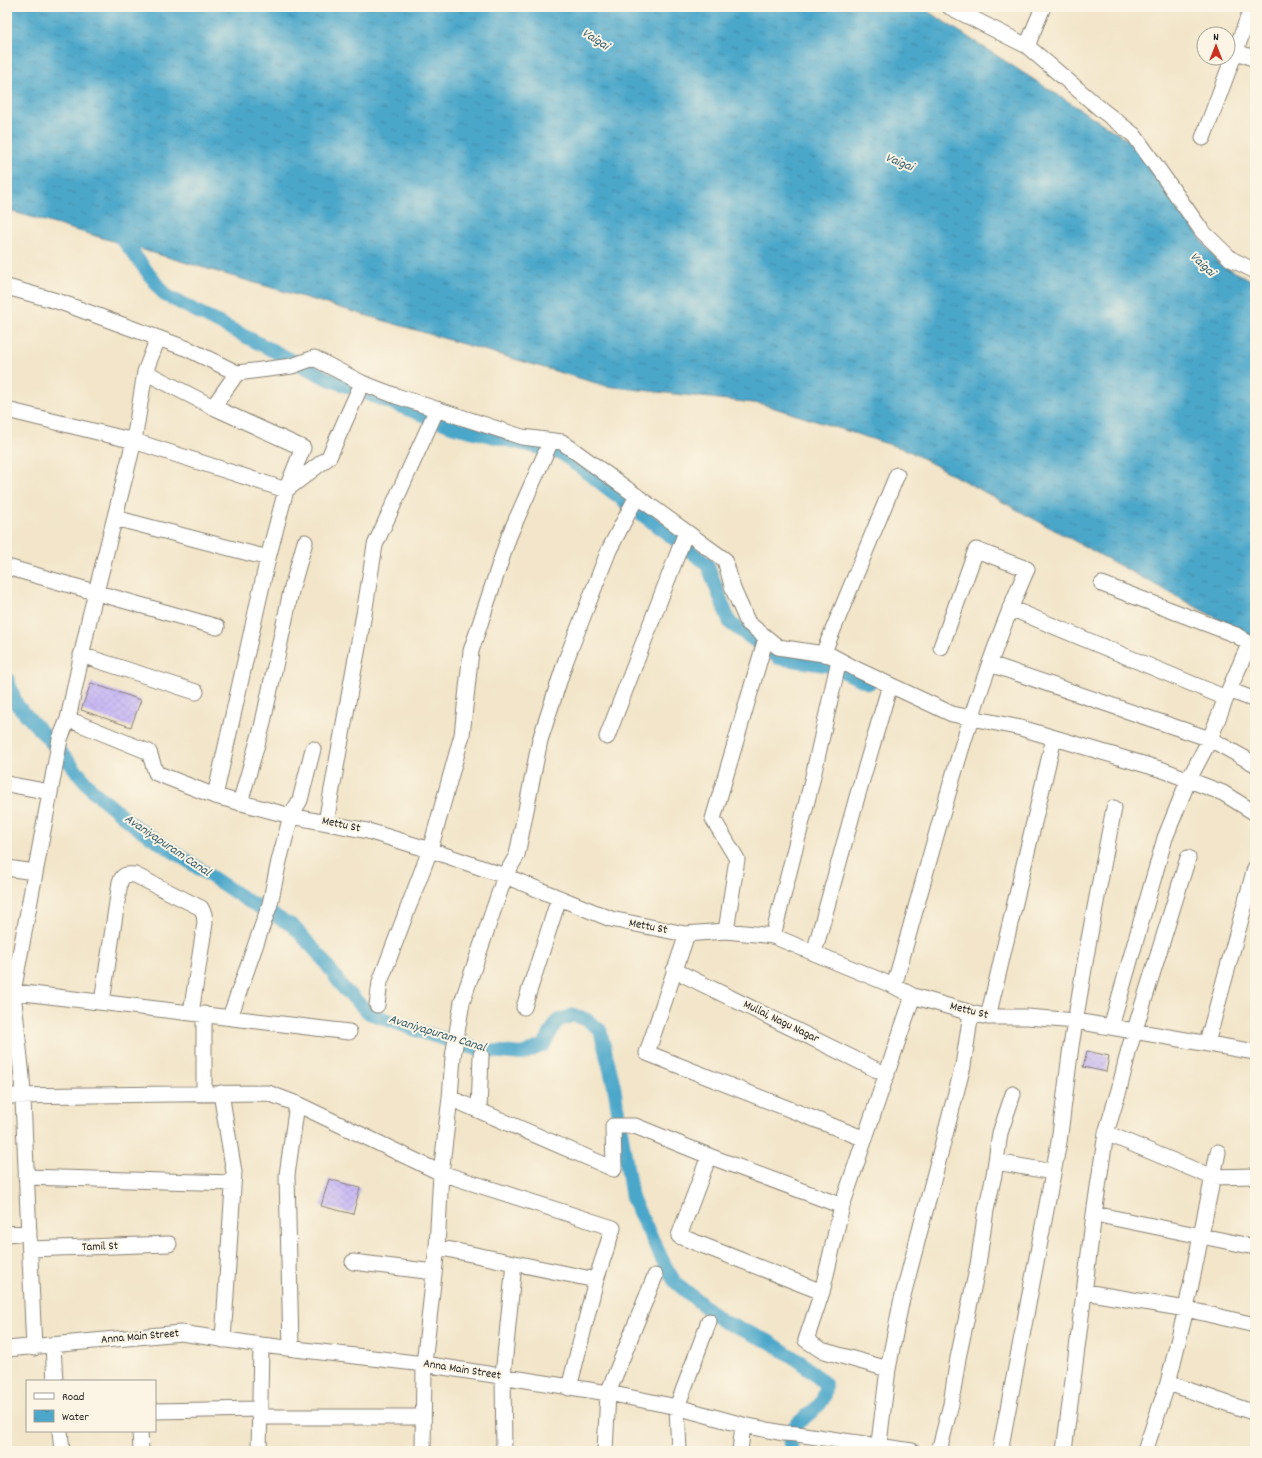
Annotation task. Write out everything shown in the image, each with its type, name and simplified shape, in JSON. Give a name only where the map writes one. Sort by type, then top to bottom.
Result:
[{"type":"street","points":[[950,7],[1026,46],[1102,111],[1134,135],[1202,231],[1232,259],[1255,271]]},
{"type":"street","points":[[1026,46],[1043,7]]},
{"type":"street","points":[[1236,48],[1252,7]]},
{"type":"street","points":[[1236,51],[1255,59]]},
{"type":"street","points":[[1203,138],[1229,66]]},
{"type":"street","points":[[7,287],[60,302],[188,349],[237,373],[299,363],[314,358],[360,388],[396,396],[434,416],[522,437],[548,447],[562,442],[633,503],[683,540],[725,560],[732,589],[748,623],[764,644],[778,648],[830,655],[837,666],[888,689],[952,714],[969,723],[1021,728],[1053,743],[1162,770],[1187,784],[1223,793],[1255,813]]},
{"type":"street","points":[[34,1348],[22,1097],[10,992],[60,739],[68,719],[81,655],[134,441],[144,372],[158,338]]},
{"type":"street","points":[[144,372],[213,407],[302,448],[286,490],[268,558],[215,796]]},
{"type":"street","points":[[213,407],[237,373]]},
{"type":"street","points":[[286,490],[329,457],[360,388]]},
{"type":"street","points":[[7,410],[134,441],[286,490]]},
{"type":"street","points":[[326,822],[375,545],[434,416]]},
{"type":"street","points":[[376,1005],[380,982],[430,850],[462,735],[472,651],[510,536],[548,447]]},
{"type":"street","points":[[823,654],[897,475]]},
{"type":"street","points":[[423,1451],[424,1364],[434,1272],[441,1173],[450,1098],[453,1057],[462,1002],[505,876],[517,855],[540,740],[566,660],[609,550],[633,503]]},
{"type":"street","points":[[115,518],[268,558]]},
{"type":"street","points":[[607,737],[683,540]]},
{"type":"street","points":[[240,803],[262,727],[291,591],[305,542]]},
{"type":"street","points":[[894,986],[969,723],[1010,608],[1027,569],[976,550],[941,648]]},
{"type":"street","points":[[7,567],[217,627]]},
{"type":"street","points":[[1102,584],[1236,635],[1247,642],[1247,649],[1210,740],[1187,784],[1165,838],[1111,1027]]},
{"type":"street","points":[[1010,608],[1228,694],[1255,700]]},
{"type":"street","points":[[726,931],[737,860],[713,819],[764,644]]},
{"type":"street","points":[[81,655],[196,692]]},
{"type":"street","points":[[990,664],[1210,740],[1255,764]]},
{"type":"street","points":[[773,936],[811,785],[837,666]]},
{"type":"street","points":[[814,953],[888,689]]},
{"type":"street","name":"Mettu St","points":[[68,719],[149,752],[156,773],[215,796],[291,816],[368,831],[430,850],[505,876],[611,919],[687,934],[726,931],[773,936],[894,986],[913,996],[988,1017],[1027,1017],[1076,1021],[1255,1052]]},
{"type":"street","points":[[988,1017],[1053,743]]},
{"type":"street","points":[[230,1017],[270,904],[279,861],[291,816],[300,800],[313,748]]},
{"type":"street","points":[[7,784],[50,792]]},
{"type":"street","points":[[1000,1451],[1059,1142],[1071,1046],[1089,939],[1114,808]]},
{"type":"street","points":[[1064,1451],[1094,1214],[1106,1133],[1135,1031],[1188,858]]},
{"type":"street","points":[[7,868],[34,872]]},
{"type":"street","points":[[1208,1043],[1255,868]]},
{"type":"street","points":[[102,1002],[122,876],[126,874],[135,875],[202,908],[205,923],[198,1013],[204,1094]]},
{"type":"street","points":[[524,1006],[559,898]]},
{"type":"street","points":[[687,934],[647,1053],[866,1139]]},
{"type":"street","name":"Mullai, Nagu Nagar","points":[[674,970],[887,1075]]},
{"type":"street","points":[[10,992],[349,1032]]},
{"type":"street","points":[[888,1369],[821,1350],[806,1340],[822,1292],[842,1206],[866,1139],[913,996]]},
{"type":"street","points":[[879,1449],[888,1369],[901,1303],[963,1066],[971,1013]]},
{"type":"street","points":[[479,1110],[481,1055]]},
{"type":"street","points":[[7,1096],[268,1093],[297,1104],[441,1173],[613,1228],[596,1280],[569,1388]]},
{"type":"street","points":[[221,1094],[234,1172],[223,1340]]},
{"type":"street","points":[[940,1451],[951,1404],[958,1358],[978,1265],[1000,1133],[1013,1094]]},
{"type":"street","points":[[450,1098],[614,1169],[613,1126],[634,1126],[842,1206]]},
{"type":"street","points":[[291,1348],[288,1175],[297,1104]]},
{"type":"street","points":[[1106,1133],[1212,1177],[1255,1176]]},
{"type":"street","points":[[1145,1451],[1168,1383],[1186,1309],[1218,1152]]},
{"type":"street","points":[[709,1156],[679,1236],[822,1292]]},
{"type":"street","points":[[996,1162],[1053,1172]]},
{"type":"street","points":[[26,1177],[233,1183]]},
{"type":"street","points":[[1094,1214],[1255,1247]]},
{"type":"street","points":[[7,1234],[29,1232]]},
{"type":"street","name":"Tamil St","points":[[30,1249],[169,1244]]},
{"type":"street","points":[[436,1247],[596,1280]]},
{"type":"street","points":[[353,1262],[434,1272]]},
{"type":"street","points":[[504,1451],[503,1376],[514,1263]]},
{"type":"street","points":[[605,1451],[608,1393],[656,1276]]},
{"type":"street","points":[[1085,1292],[1186,1309],[1255,1325]]},
{"type":"street","points":[[679,1451],[677,1407],[709,1321]]},
{"type":"street","name":"Anna Main Street","points":[[7,1350],[181,1333],[262,1345],[424,1364],[503,1376],[569,1388],[608,1393],[677,1407],[743,1425],[879,1449],[912,1451]]},
{"type":"street","points":[[259,1451],[262,1345]]},
{"type":"street","points":[[53,1346],[55,1380]]},
{"type":"street","points":[[1168,1383],[1255,1413]]},
{"type":"street","points":[[156,1411],[423,1417]]},
{"type":"street","points":[[740,1451],[743,1425]]},
{"type":"street","points":[[60,1432],[62,1451]]},
{"type":"street","points":[[140,1432],[141,1451]]},
{"type":"water","name":"Vaigai","points":[[7,7],[921,7],[1134,144],[1219,264],[1255,282],[1255,639],[907,450],[762,404],[606,386],[7,210]]},
{"type":"building","points":[[91,683],[141,700],[131,727],[81,710]]},
{"type":"building","points":[[1087,1051],[1109,1056],[1106,1072],[1083,1067]]},
{"type":"building","points":[[329,1179],[360,1188],[353,1214],[321,1206]]},
{"type":"waterway","points":[[113,230],[126,244],[165,295],[326,378],[454,427],[561,453],[707,564],[730,623],[779,658],[831,666],[869,683]]},
{"type":"waterway","name":"Avaniyapuram Canal","points":[[7,678],[17,705],[70,763],[93,791],[136,827],[248,901],[293,926],[322,958],[344,989],[369,1013],[421,1032],[481,1050],[522,1054],[544,1045],[557,1021],[574,1015],[587,1020],[600,1030],[614,1086],[632,1198],[675,1282],[722,1321],[770,1342],[802,1363],[825,1384],[823,1397],[820,1404],[798,1423],[791,1434],[792,1451]]}]
